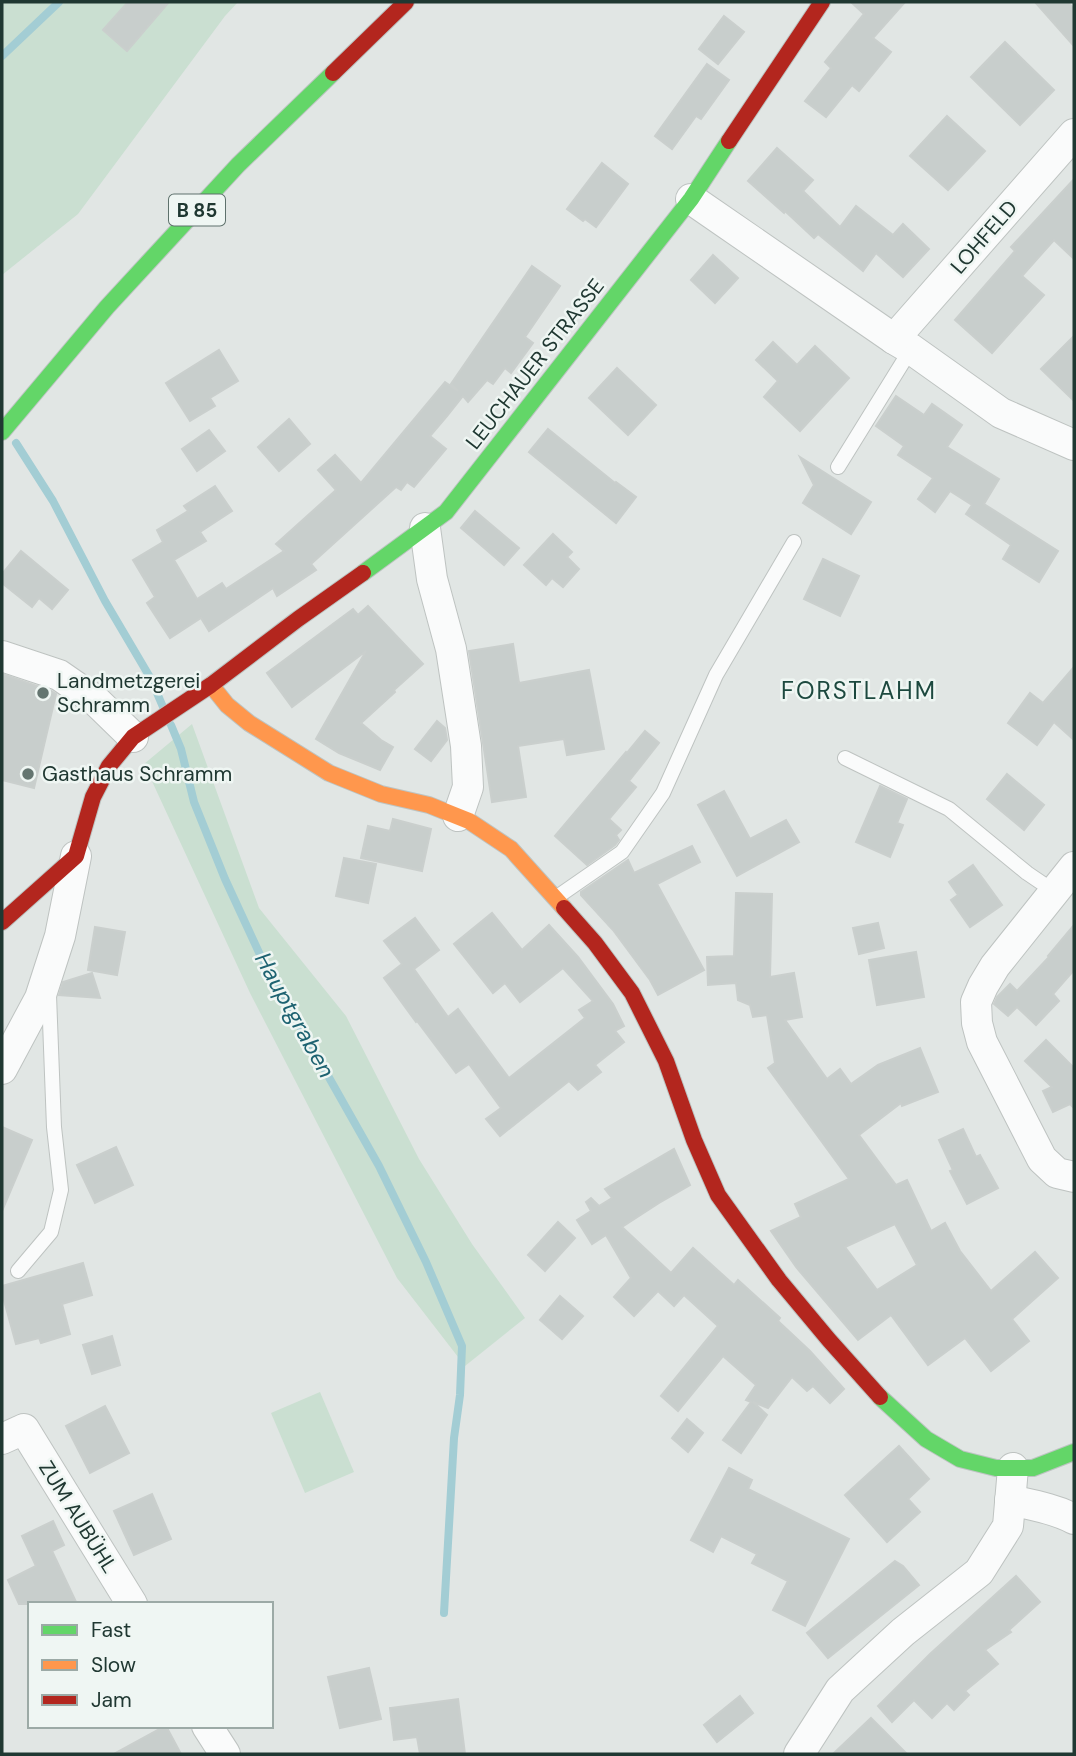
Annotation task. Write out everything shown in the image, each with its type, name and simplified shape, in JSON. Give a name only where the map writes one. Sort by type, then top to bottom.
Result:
[{"type":"street","name":"B 85","points":[[2,432],[107,307],[238,165],[406,2]]},
{"type":"street","name":"LEUCHAUER STRASSE","points":[[76,856],[93,797],[109,766],[133,737],[211,685],[446,512],[691,200],[822,2]]},
{"type":"street","name":"LOHFELD","points":[[902,344],[1074,134]]},
{"type":"street","points":[[691,200],[1001,413],[1074,445]]},
{"type":"street","points":[[425,528],[432,579],[451,649],[466,746],[468,787],[458,816]]},
{"type":"street","points":[[2,656],[59,675],[95,700],[133,737]]},
{"type":"street","points":[[211,685],[227,705],[249,723],[329,773],[381,794],[429,805],[458,816],[511,849],[595,943],[632,993],[666,1061],[694,1140],[718,1195],[779,1280],[829,1340],[871,1387],[926,1438],[960,1459],[996,1468],[1032,1468],[1074,1452]]},
{"type":"street","points":[[2,922],[76,856]]},
{"type":"street","points":[[2,1069],[40,998],[60,936],[76,856]]},
{"type":"street","points":[[1074,867],[995,966],[976,1002],[977,1023],[982,1042],[1042,1159],[1057,1173],[1074,1177]]},
{"type":"street","name":"ZUM AUBÜHL","points":[[13,1434],[131,1602]]},
{"type":"street","points":[[799,1754],[840,1690],[903,1632],[979,1572],[1008,1526],[1013,1468]]},
{"type":"street","points":[[1010,1500],[1074,1519]]},
{"type":"street","points":[[209,1728],[225,1754]]},
{"type":"lane","points":[[838,467],[902,344]]},
{"type":"lane","points":[[556,898],[622,852],[663,793],[716,675],[794,542]]},
{"type":"lane","points":[[845,758],[949,809],[1027,873],[1055,892]]},
{"type":"lane","points":[[18,1271],[51,1232],[61,1190],[54,1127],[48,972]]},
{"type":"green space","points":[[2,2],[238,2],[78,214],[2,275]]},
{"type":"green space","points":[[192,724],[259,908],[346,1016],[419,1159],[472,1244],[525,1318],[465,1366],[397,1278],[250,993],[144,764]]},
{"type":"green space","points":[[320,1392],[354,1472],[305,1493],[271,1413]]},
{"type":"building","points":[[128,2],[169,2],[127,51],[103,30]]},
{"type":"building","points":[[851,2],[905,2],[873,38],[891,52],[859,91],[852,85],[826,117],[805,101],[831,68],[825,62],[864,14]]},
{"type":"building","points":[[1035,2],[1068,2],[1074,9],[1074,46]]},
{"type":"building","points":[[724,16],[744,32],[718,64],[699,49]]},
{"type":"building","points":[[1005,42],[1054,90],[1020,125],[971,77]]},
{"type":"building","points":[[707,64],[729,80],[701,119],[696,116],[672,149],[655,136]]},
{"type":"building","points":[[947,116],[985,151],[948,190],[910,156]]},
{"type":"building","points":[[777,148],[813,180],[803,191],[840,227],[856,206],[893,235],[903,224],[929,249],[903,277],[876,253],[863,271],[818,234],[814,238],[748,181]]},
{"type":"building","points":[[602,163],[628,184],[596,227],[567,209]]},
{"type":"building","points":[[1074,179],[1074,259],[1054,240],[1022,276],[1044,295],[992,353],[955,320],[1015,251],[1011,247]]},
{"type":"building","points":[[713,255],[738,278],[715,303],[691,280]]},
{"type":"building","points":[[532,266],[560,286],[525,337],[533,343],[511,373],[505,368],[493,384],[487,380],[468,402],[463,396],[430,436],[446,449],[414,487],[407,482],[401,490],[396,487],[311,564],[316,570],[277,596],[273,588],[209,631],[201,618],[170,638],[147,603],[155,597],[133,560],[163,542],[157,530],[188,511],[184,506],[215,486],[232,511],[200,532],[206,541],[174,560],[197,599],[222,583],[226,589],[284,551],[276,544],[336,490],[318,470],[335,455],[361,483],[445,382],[458,391],[451,384]]},
{"type":"building","points":[[1074,336],[1074,401],[1041,369]]},
{"type":"building","points":[[773,342],[797,365],[815,346],[849,378],[800,431],[764,397],[778,381],[756,360]]},
{"type":"building","points":[[219,350],[238,381],[210,398],[215,406],[190,421],[166,383]]},
{"type":"building","points":[[617,368],[656,405],[628,435],[589,398]]},
{"type":"building","points":[[896,396],[924,415],[932,404],[962,425],[947,447],[999,479],[984,504],[1058,551],[1039,582],[1003,559],[1011,545],[966,514],[972,505],[950,491],[935,512],[918,499],[933,478],[898,455],[904,446],[876,426]]},
{"type":"building","points":[[289,419],[310,444],[279,471],[258,447]]},
{"type":"building","points":[[548,429],[636,497],[616,523],[529,452]]},
{"type":"building","points":[[209,430],[225,451],[197,471],[182,449]]},
{"type":"building","points":[[800,457],[871,502],[851,534],[803,503],[814,485]]},
{"type":"building","points":[[475,511],[519,548],[504,565],[461,528]]},
{"type":"building","points":[[553,534],[572,552],[567,557],[579,569],[563,587],[552,578],[546,585],[524,565]]},
{"type":"building","points":[[21,551],[68,590],[52,609],[39,598],[32,607],[2,583],[2,574]]},
{"type":"building","points":[[823,559],[859,576],[840,616],[804,599]]},
{"type":"building","points":[[368,606],[423,664],[361,723],[393,747],[380,770],[339,753],[316,739],[366,651],[292,707],[267,673],[353,609],[358,615]]},
{"type":"building","points":[[513,644],[519,683],[589,670],[604,749],[567,755],[564,739],[518,746],[526,797],[492,802],[469,651]]},
{"type":"building","points":[[1074,667],[1074,740],[1054,722],[1037,745],[1008,723],[1030,693],[1043,703]]},
{"type":"building","points":[[2,674],[56,694],[34,788],[2,780]]},
{"type":"building","points":[[437,721],[445,728],[447,740],[431,761],[415,749]]},
{"type":"building","points":[[645,731],[659,743],[629,781],[636,787],[609,819],[621,830],[616,835],[619,840],[587,865],[555,836]]},
{"type":"building","points":[[1007,774],[1044,805],[1024,830],[987,799]]},
{"type":"building","points":[[880,786],[907,799],[897,823],[903,825],[890,857],[856,842]]},
{"type":"building","points":[[724,791],[750,839],[786,820],[799,842],[737,876],[698,805]]},
{"type":"building","points":[[393,819],[431,829],[422,871],[361,858],[368,826],[390,831]]},
{"type":"building","points":[[692,846],[700,862],[657,884],[704,970],[658,995],[613,930],[581,892],[628,860],[634,873]]},
{"type":"building","points":[[344,858],[376,864],[368,903],[336,896]]},
{"type":"building","points":[[973,865],[1002,905],[970,927],[951,900],[958,895],[949,882]]},
{"type":"building","points":[[736,893],[772,894],[770,977],[794,973],[802,1017],[785,1020],[827,1079],[840,1069],[851,1084],[878,1065],[920,1048],[938,1092],[902,1106],[901,1103],[859,1135],[896,1185],[907,1180],[931,1231],[945,1223],[960,1251],[991,1291],[1035,1252],[1058,1278],[1012,1319],[1029,1341],[991,1371],[965,1338],[928,1365],[891,1315],[858,1340],[796,1267],[771,1231],[801,1217],[795,1204],[849,1179],[768,1068],[775,1063],[767,1015],[753,1017],[750,1005],[738,1000],[736,983],[708,985],[707,957],[734,956]],"holes":[[[895,1224],[917,1265],[877,1290],[845,1247]]]},
{"type":"building","points":[[492,913],[522,950],[549,925],[578,957],[613,1004],[624,1026],[615,1031],[624,1042],[595,1065],[601,1072],[578,1090],[569,1081],[500,1136],[486,1119],[501,1108],[469,1064],[456,1073],[384,978],[402,964],[384,941],[415,918],[439,950],[414,969],[448,1017],[458,1009],[509,1078],[585,1018],[579,1010],[593,1001],[563,968],[520,1002],[505,983],[493,993],[454,944]]},
{"type":"building","points":[[878,923],[884,948],[859,954],[853,928]]},
{"type":"building","points":[[1074,925],[1074,970],[1053,994],[1059,1001],[1036,1025],[1017,1007],[1008,1016],[994,1004],[1010,984],[1017,991]]},
{"type":"building","points":[[95,927],[125,932],[117,975],[88,970]]},
{"type":"building","points":[[916,952],[924,997],[877,1005],[869,960]]},
{"type":"building","points":[[92,973],[100,998],[59,995],[63,982]]},
{"type":"building","points":[[1046,1040],[1074,1068],[1074,1108],[1070,1104],[1053,1112],[1043,1091],[1052,1087],[1025,1061]]},
{"type":"building","points":[[2,1127],[32,1140],[2,1211]]},
{"type":"building","points":[[963,1129],[976,1157],[980,1155],[998,1188],[967,1204],[950,1171],[953,1170],[939,1140]]},
{"type":"building","points":[[116,1147],[133,1185],[95,1203],[77,1165]]},
{"type":"building","points":[[674,1149],[690,1185],[622,1227],[671,1273],[693,1248],[734,1285],[738,1280],[780,1318],[778,1321],[844,1389],[830,1403],[813,1386],[807,1391],[792,1377],[768,1408],[753,1402],[767,1415],[741,1453],[723,1440],[751,1402],[746,1400],[756,1385],[723,1356],[678,1411],[661,1396],[718,1326],[684,1295],[674,1306],[658,1291],[634,1316],[614,1297],[631,1278],[606,1235],[592,1244],[577,1220],[591,1211],[586,1202],[591,1198],[599,1206],[612,1198],[605,1189]]},
{"type":"building","points":[[558,1222],[575,1238],[545,1271],[528,1255]]},
{"type":"building","points":[[83,1263],[92,1295],[62,1304],[70,1334],[41,1343],[39,1338],[16,1344],[2,1286]]},
{"type":"building","points":[[560,1296],[583,1316],[562,1339],[540,1320]]},
{"type":"building","points":[[112,1336],[120,1365],[92,1374],[83,1345]]},
{"type":"building","points":[[105,1406],[129,1453],[90,1473],[66,1426]]},
{"type":"building","points":[[687,1419],[703,1433],[688,1452],[672,1438]]},
{"type":"building","points":[[899,1446],[929,1479],[908,1499],[920,1512],[887,1542],[845,1495]]},
{"type":"building","points":[[729,1468],[752,1480],[748,1489],[849,1539],[805,1626],[773,1610],[788,1581],[752,1563],[757,1554],[721,1536],[713,1552],[691,1540]]},
{"type":"building","points":[[152,1494],[171,1539],[134,1555],[114,1511]]},
{"type":"building","points":[[53,1521],[64,1545],[52,1551],[76,1602],[19,1604],[8,1580],[36,1566],[22,1536]]},
{"type":"building","points":[[895,1561],[903,1566],[919,1585],[828,1658],[807,1633]]},
{"type":"building","points":[[1016,1576],[1040,1602],[1009,1630],[1011,1632],[985,1650],[998,1664],[965,1691],[969,1695],[954,1710],[947,1703],[932,1718],[914,1700],[892,1722],[878,1706],[930,1654]]},
{"type":"building","points":[[369,1668],[381,1719],[340,1728],[328,1677]]},
{"type":"building","points":[[740,1696],[753,1713],[717,1742],[704,1725]]},
{"type":"building","points":[[458,1699],[465,1754],[420,1754],[417,1737],[394,1740],[390,1708]]},
{"type":"building","points":[[871,1718],[907,1754],[833,1754]]},
{"type":"building","points":[[161,1728],[167,1728],[181,1754],[114,1754]]},
{"type":"waterway","name":"Hauptgraben","points":[[2,56],[59,2]]},
{"type":"waterway","name":"Hauptgraben","points":[[16,443],[53,501],[105,601],[151,679],[163,707]]},
{"type":"waterway","name":"Hauptgraben","points":[[171,725],[181,749],[194,802],[225,879],[262,959],[379,1166],[426,1262],[462,1346],[444,1613]]},
{"type":"traffic: fast","points":[[2,432],[107,307],[238,165],[333,73]]},
{"type":"traffic: fast","points":[[363,573],[446,512],[691,199],[729,141]]},
{"type":"traffic: fast","points":[[880,1397],[926,1439],[960,1459],[996,1468],[1033,1468],[1074,1452]]},
{"type":"traffic: slow","points":[[211,685],[227,705],[249,723],[329,773],[381,794],[429,805],[469,821],[511,849],[564,908]]},
{"type":"traffic: jam","points":[[333,73],[406,2]]},
{"type":"traffic: jam","points":[[729,141],[822,2]]},
{"type":"traffic: jam","points":[[2,922],[76,856],[93,797],[109,766],[133,737],[211,685],[363,573]]},
{"type":"traffic: jam","points":[[564,908],[595,943],[632,993],[666,1061],[694,1140],[718,1195],[779,1280],[880,1397]]},
{"type":"place","name":"Landmetzgerei Schramm","points":[[43,693]]},
{"type":"place","name":"Gasthaus Schramm","points":[[28,774]]},
{"type":"district","name":"FORSTLAHM","points":[[859,691]]}]
